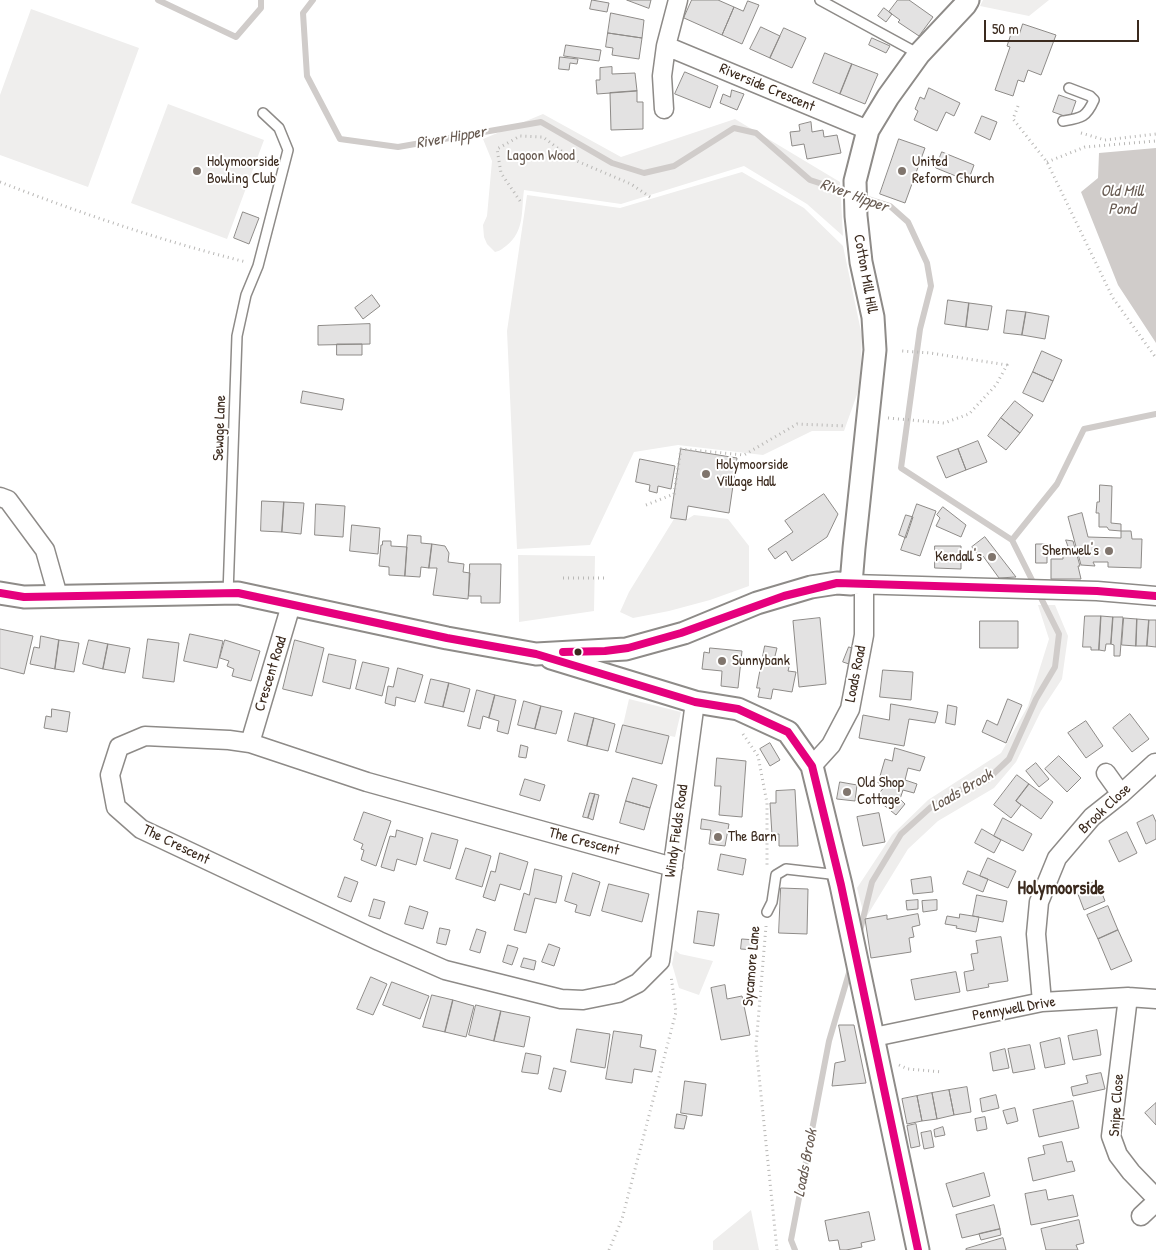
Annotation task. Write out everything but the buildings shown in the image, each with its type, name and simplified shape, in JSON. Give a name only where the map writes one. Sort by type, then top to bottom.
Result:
[{"type":"street","points":[[664,109],[662,76],[666,46],[678,0]]},
{"type":"street","name":"Cotton Mill Hill","points":[[858,584],[866,427],[875,350],[873,317],[861,262],[856,216],[855,181],[868,130],[888,97],[919,54],[968,0]]},
{"type":"street","name":"Riverside Crescent","points":[[666,46],[868,130]]},
{"type":"street","points":[[0,497],[8,500],[46,550],[58,596]]},
{"type":"street","points":[[536,654],[626,649],[684,633],[757,604],[811,587],[837,583],[1097,591],[1156,596]]},
{"type":"street","name":"Loads Road","points":[[812,766],[831,745],[850,709],[864,635],[858,584]]},
{"type":"street","points":[[0,593],[24,597],[238,593],[447,638],[536,654],[695,702],[738,709],[788,732],[812,766],[839,875],[918,1250]]},
{"type":"street","name":"Crescent Road","points":[[250,743],[291,605]]},
{"type":"street","name":"Windy Fields Road","points":[[660,961],[695,702]]},
{"type":"street","name":"The Crescent","points":[[660,961],[638,983],[618,993],[583,1000],[551,997],[444,970],[141,829],[116,807],[110,775],[119,747],[144,736],[229,740],[250,743],[367,782],[673,867]]},
{"type":"street","name":"Brook Close","points":[[1042,1002],[1036,934],[1039,902],[1057,858],[1092,816],[1121,794],[1155,763]]},
{"type":"street","points":[[1106,773],[1121,794]]},
{"type":"street","name":"Pennywell Drive","points":[[874,1037],[1042,1002],[1128,996],[1156,999]]},
{"type":"street","name":"Snipe Close","points":[[1128,996],[1111,1136],[1118,1155],[1156,1200]]},
{"type":"street","points":[[1141,1216],[1156,1200]]},
{"type":"lane","points":[[820,0],[919,54]]},
{"type":"lane","points":[[1063,121],[1082,118],[1089,112],[1094,100],[1090,96],[1069,88]]},
{"type":"lane","name":"Sewage Lane","points":[[228,594],[237,336],[246,295],[258,266],[288,150],[279,128],[263,113]]},
{"type":"lane","points":[[767,912],[772,902],[776,875],[786,869],[839,875]]},
{"type":"path","points":[[1018,106],[1012,120],[1047,162],[1113,298],[1156,358]]},
{"type":"path","points":[[1063,121],[1064,126],[1105,140],[1156,134]]},
{"type":"path","points":[[520,201],[501,173],[497,149],[520,136],[542,137],[572,159],[631,184],[652,198]]},
{"type":"path","points":[[1047,162],[1085,148],[1156,141]]},
{"type":"path","points":[[0,182],[59,204],[192,248],[258,266]]},
{"type":"path","points":[[875,350],[930,353]]},
{"type":"path","points":[[894,419],[944,423],[970,414],[996,385],[1007,365],[930,353],[902,351]]},
{"type":"path","points":[[646,505],[674,494],[681,449],[744,455],[797,424],[866,427]]},
{"type":"path","points":[[563,578],[604,578]]},
{"type":"path","points":[[742,732],[758,756],[768,803],[767,872]]},
{"type":"path","name":"Sycamore Lane","points":[[767,912],[756,1046],[777,1250]]},
{"type":"path","points":[[609,1250],[622,1219],[676,1012],[670,969],[660,961]]},
{"type":"path","points":[[897,1064],[908,1069],[942,1072]]},
{"type":"green space","points":[[983,0],[1049,0],[1029,16],[980,6]]},
{"type":"green space","points":[[31,9],[139,48],[88,187],[0,155],[0,95]]},
{"type":"green space","name":"Holymoorside Bowling Club","points":[[168,104],[264,140],[227,239],[131,203]]},
{"type":"green space","name":"Lagoon Wood","points":[[543,114],[621,157],[735,119],[840,182],[843,236],[807,204],[744,166],[621,204],[524,190],[521,221],[516,234],[506,246],[495,252],[487,244],[484,237],[483,225],[487,216],[492,161],[483,139]]},
{"type":"green space","points":[[742,172],[804,208],[843,246],[862,336],[860,386],[844,431],[812,431],[763,455],[678,445],[634,452],[590,545],[517,549],[507,331],[527,195],[620,208]]},
{"type":"green space","points":[[694,515],[728,519],[749,546],[749,586],[710,600],[669,611],[633,618],[620,612],[629,592],[674,519],[686,520]]},
{"type":"green space","points":[[518,555],[595,556],[594,611],[519,622]]},
{"type":"green space","points":[[1038,605],[1055,605],[1068,636],[1062,679],[1041,711],[1016,762],[994,788],[938,821],[908,849],[865,919],[857,888],[892,835],[928,800],[1001,753],[1028,706],[1049,639]]},
{"type":"green space","points":[[629,699],[681,712],[675,737],[623,725]]},
{"type":"green space","points":[[675,950],[680,954],[713,961],[699,995],[679,988],[672,964]]},
{"type":"green space","points":[[751,1210],[759,1250],[713,1250],[713,1241]]},
{"type":"water","name":"Old Mill Pond","points":[[1156,148],[1156,343],[1118,285],[1081,192],[1098,178],[1099,153]]},
{"type":"waterway","name":"River Hipper","points":[[158,0],[236,37],[261,8],[261,0]]},
{"type":"waterway","name":"River Hipper","points":[[313,0],[303,13],[307,76],[340,139],[398,147],[541,122],[612,163],[644,173],[674,166],[734,128],[756,133],[810,180],[890,206],[908,222],[927,263],[931,286],[920,329],[901,468],[1012,540],[1057,484],[1084,429],[1156,414]]},
{"type":"waterway","name":"Loads Brook","points":[[859,935],[872,882],[901,834],[931,807],[962,789],[987,780],[1009,759],[1036,699],[1055,667],[1059,634],[1012,540]]},
{"type":"waterway","name":"Loads Brook","points":[[795,1250],[791,1240],[829,1041],[851,966]]},
{"type":"transit line","points":[[563,652],[605,651],[628,648],[681,633],[784,596],[837,583],[1097,591],[1156,596]]},
{"type":"transit line","points":[[0,593],[24,597],[238,593],[447,638],[536,654],[695,702],[738,709],[788,732],[812,766],[841,885],[918,1250]]},
{"type":"place","name":"Holymoorside Bowling Club","points":[[197,171]]},
{"type":"place","name":"United Reform Church","points":[[902,171]]},
{"type":"place","name":"Holymoorside Village Hall","points":[[706,474]]},
{"type":"place","name":"Shemwell's","points":[[1109,551]]},
{"type":"place","name":"Kendall's","points":[[992,557]]},
{"type":"place","name":"Sunnybank","points":[[722,661]]},
{"type":"place","name":"Old Shop Cottage","points":[[847,792]]},
{"type":"place","name":"The Barn","points":[[718,837]]},
{"type":"district","name":"Holymoorside","points":[[1061,889]]}]
